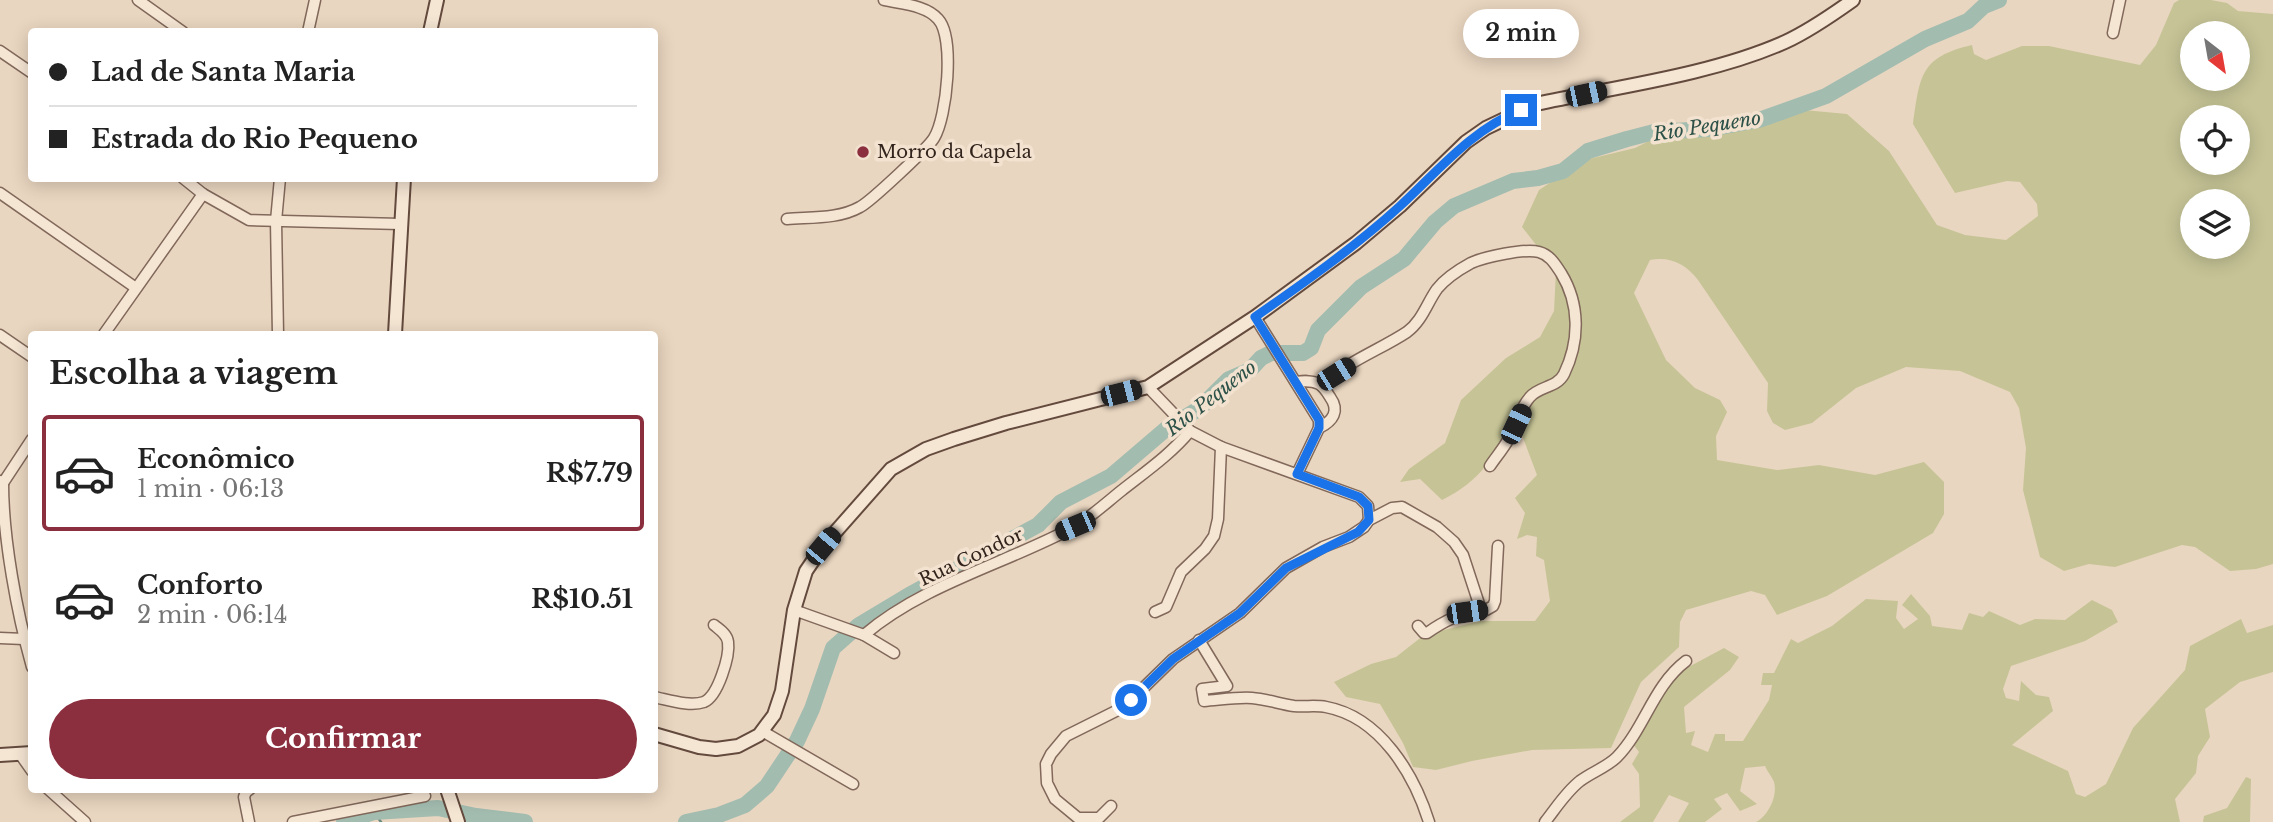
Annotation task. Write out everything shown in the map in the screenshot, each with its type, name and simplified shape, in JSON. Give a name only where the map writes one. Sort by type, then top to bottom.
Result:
[{"type":"street","points":[[138,0],[177,28]]},
{"type":"street","points":[[309,28],[316,0]]},
{"type":"street","points":[[431,28],[436,0]]},
{"type":"street","points":[[787,219],[843,214],[862,207],[934,139],[944,116],[947,44],[945,28],[928,10],[884,0]]},
{"type":"street","points":[[658,735],[716,749],[749,742],[762,731],[774,715],[782,691],[794,610],[806,571],[823,546],[891,468],[904,460],[945,442],[1006,423],[1148,387],[1255,317],[1356,243],[1400,206],[1466,142],[1506,116],[1536,104],[1726,62],[1784,42],[1853,0]]},
{"type":"street","points":[[2113,33],[2120,0]]},
{"type":"street","points":[[0,51],[28,70]]},
{"type":"street","points":[[188,182],[203,194],[249,220],[400,224]]},
{"type":"street","points":[[278,331],[276,222],[280,182]]},
{"type":"street","points":[[395,331],[404,182]]},
{"type":"street","points":[[0,193],[136,288]]},
{"type":"street","points":[[106,331],[203,194]]},
{"type":"street","points":[[1322,386],[1336,374],[1407,331],[1420,320],[1437,289],[1464,267],[1473,262],[1518,253],[1536,251],[1547,256],[1564,279],[1574,301],[1573,354],[1560,380],[1528,399],[1507,442],[1490,466]]},
{"type":"street","points":[[1255,317],[1318,416],[1319,428]]},
{"type":"street","points":[[0,335],[28,354]]},
{"type":"street","points":[[1296,382],[1308,381],[1322,386],[1336,410],[1329,421],[1319,428],[1297,474]]},
{"type":"street","points":[[1148,387],[1187,429],[1221,447],[1359,497],[1368,506],[1369,520]]},
{"type":"street","name":"Rua Condor","points":[[862,634],[883,619],[946,584],[1075,526],[1173,450],[1187,429]]},
{"type":"street","points":[[28,445],[1,482],[3,514],[28,653]]},
{"type":"street","points":[[1155,612],[1166,607],[1181,572],[1205,549],[1214,536],[1218,519],[1221,447]]},
{"type":"street","points":[[1111,806],[1100,818],[1078,818],[1055,799],[1047,783],[1046,764],[1066,736],[1118,709],[1173,659],[1240,613],[1286,568],[1349,537],[1369,520],[1402,506],[1437,527],[1463,555],[1482,610]]},
{"type":"street","points":[[1418,626],[1427,634],[1444,621],[1467,612],[1489,610],[1495,601],[1498,546]]},
{"type":"street","points":[[794,610],[862,634],[894,653]]},
{"type":"street","points":[[658,698],[693,704],[706,702],[715,694],[729,643],[726,634],[714,625]]},
{"type":"street","points":[[0,638],[24,639]]},
{"type":"street","points":[[1199,640],[1227,686],[1202,689],[1204,701],[1252,698],[1295,706],[1324,706],[1350,716],[1370,728],[1389,747],[1416,789],[1429,822]]},
{"type":"street","points":[[1545,822],[1579,782],[1618,756],[1660,688],[1671,673],[1686,661]]},
{"type":"street","points":[[762,731],[853,784]]},
{"type":"street","points":[[0,755],[26,754]]},
{"type":"street","points":[[52,793],[85,822]]},
{"type":"street","points":[[246,793],[249,822]]},
{"type":"street","points":[[448,793],[458,821]]},
{"type":"street","points":[[293,822],[425,796]]},
{"type":"shaded area","points":[[2179,0],[2211,0],[2227,3],[2238,11],[2273,14],[2273,564],[2256,569],[2230,571],[2195,547],[2182,545],[2115,567],[2089,564],[2064,571],[2040,557],[2023,490],[2026,448],[2019,408],[2010,392],[1960,371],[1906,367],[1856,388],[1812,423],[1785,430],[1773,423],[1767,411],[1768,383],[1698,280],[1677,262],[1657,259],[1650,260],[1634,293],[1666,360],[1695,388],[1720,400],[1727,412],[1716,436],[1717,460],[1777,470],[1819,465],[1875,475],[1924,462],[1944,482],[1944,514],[1933,533],[1827,596],[1777,615],[1765,595],[1751,591],[1686,610],[1680,622],[1679,647],[1641,682],[1611,748],[1532,750],[1436,770],[1413,767],[1403,743],[1380,704],[1346,697],[1334,682],[1371,664],[1396,657],[1424,635],[1480,621],[1535,621],[1550,601],[1544,560],[1536,556],[1537,537],[1527,535],[1517,539],[1525,513],[1515,498],[1537,475],[1517,422],[1477,476],[1442,500],[1420,479],[1400,482],[1409,469],[1445,443],[1461,400],[1506,358],[1540,337],[1554,311],[1556,270],[1522,227],[1539,190],[1585,160],[1635,148],[1677,127],[1741,125],[1793,109],[1847,114],[1889,151],[1937,225],[1965,235],[2006,240],[2038,216],[2037,204],[2020,182],[2007,181],[1955,193],[1913,124],[1921,81],[1932,63],[1955,50],[1972,45],[1974,54],[1986,60],[2022,46],[2049,46],[2140,65],[2156,45],[2174,3]]},
{"type":"shaded area","points":[[1911,594],[1930,616],[1932,626],[1962,630],[1969,613],[1983,617],[1989,611],[2020,625],[2035,619],[2065,620],[2092,600],[2112,610],[2118,622],[2085,641],[2011,666],[2003,689],[2006,698],[2019,701],[2021,681],[2036,695],[2049,697],[2053,711],[2012,745],[2068,771],[2076,794],[2085,797],[2106,784],[2133,728],[2185,670],[2190,646],[2241,619],[2247,633],[2273,625],[2273,672],[2240,682],[2205,709],[2210,737],[2198,756],[2196,773],[2175,799],[2180,822],[1756,822],[1768,810],[1775,793],[1774,782],[1765,766],[1745,768],[1740,791],[1757,804],[1740,811],[1727,793],[1714,799],[1722,809],[1705,822],[1678,822],[1689,803],[1669,795],[1653,822],[1620,822],[1640,807],[1639,774],[1632,764],[1639,752],[1632,743],[1668,678],[1724,648],[1739,657],[1730,670],[1684,707],[1686,733],[1695,731],[1691,745],[1708,752],[1715,734],[1725,734],[1725,741],[1743,741],[1769,700],[1772,685],[1761,685],[1763,673],[1774,673],[1791,639],[1798,643],[1832,626],[1866,599],[1898,601],[1896,618],[1904,629],[1918,619],[1902,605]]},
{"type":"shaded area","points":[[2246,777],[2251,779],[2250,822],[2203,822],[2204,816],[2227,808]]},
{"type":"waterway","name":"Rio Pequeno","points":[[686,822],[719,815],[745,805],[767,786],[797,741],[812,709],[833,648],[859,625],[1038,525],[1061,502],[1111,476],[1166,429],[1200,408],[1229,379],[1250,370],[1261,358],[1271,353],[1303,353],[1311,348],[1318,330],[1361,287],[1404,259],[1435,222],[1454,206],[1513,181],[1563,171],[1588,151],[1627,139],[1654,132],[1709,129],[1759,120],[1826,96],[1925,39],[1968,21],[1984,6],[1999,0]]},
{"type":"waterway","name":"Rio Pequeno","points":[[344,822],[374,812],[438,808],[525,822]]},
{"type":"waterway","points":[[374,812],[381,822]]},
{"type":"place","name":"Morro da Capela","points":[[863,152]]},
{"type":"route","points":[[1131,700],[1150,678],[1173,659],[1240,613],[1286,568],[1358,532],[1369,520],[1368,506],[1364,500],[1297,474],[1320,423],[1255,317],[1356,243],[1400,206],[1466,142],[1506,116],[1521,110]]}]
